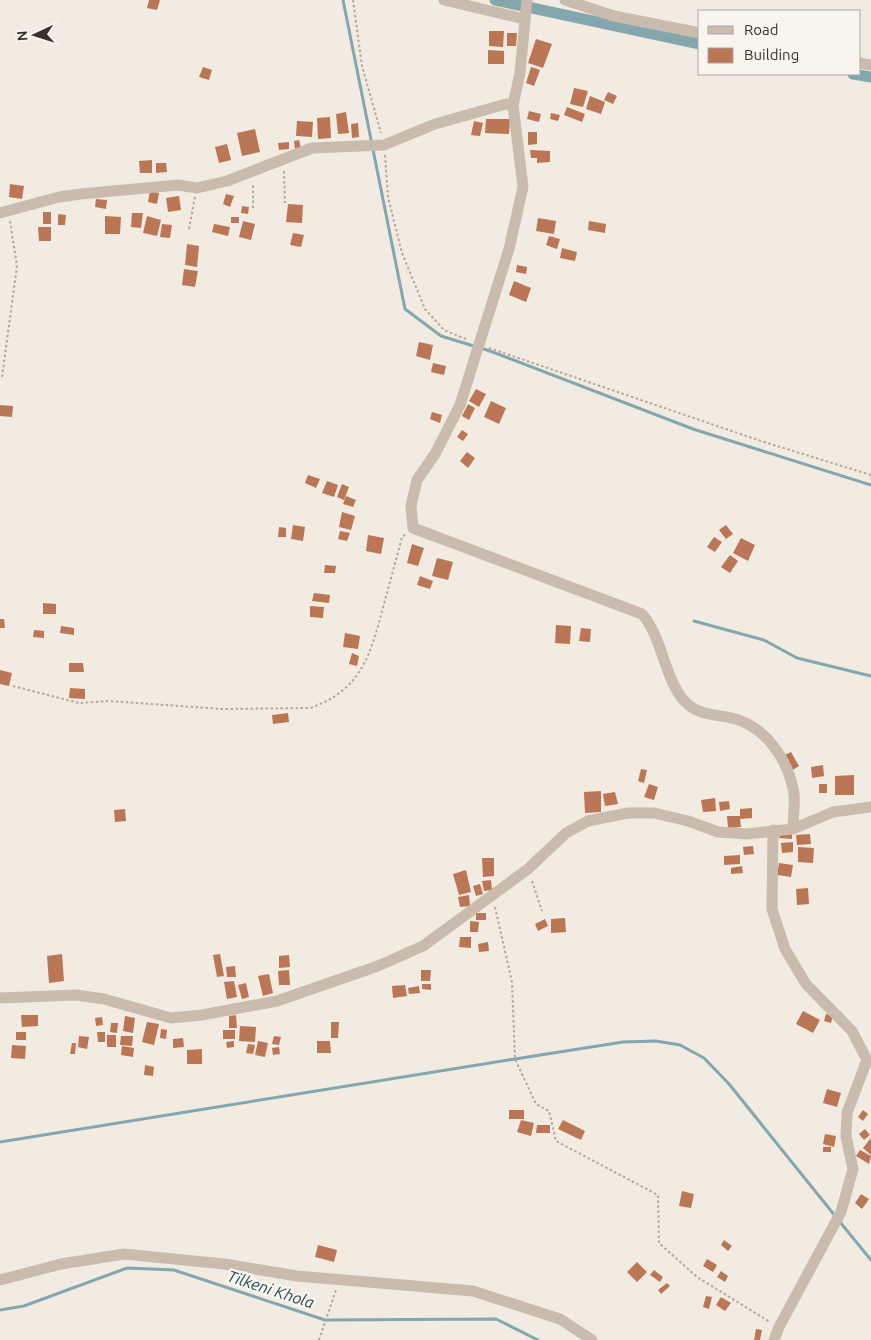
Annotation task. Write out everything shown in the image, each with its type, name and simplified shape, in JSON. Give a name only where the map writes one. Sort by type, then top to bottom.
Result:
[{"type":"street","points":[[444,0],[524,19]]},
{"type":"street","points":[[528,0],[524,19],[520,73],[513,106],[523,188],[509,249],[460,405],[435,454],[418,480],[411,506],[413,528],[642,614],[650,624],[668,675],[682,698],[698,712],[733,718],[756,728],[773,745],[787,768],[794,795],[792,829]]},
{"type":"street","points":[[565,0],[614,16],[698,33]]},
{"type":"street","points":[[4,212],[59,197],[80,194],[178,184],[197,188],[227,181],[253,170],[283,161],[312,148],[384,145],[435,124],[506,104],[513,106]]},
{"type":"street","points":[[0,998],[76,995],[104,999],[171,1018],[202,1015],[277,1001],[378,966],[424,946],[528,869],[566,833],[588,821],[628,813],[654,813],[688,821],[718,832],[747,834],[792,829],[833,812],[871,807]]},
{"type":"street","points":[[773,830],[772,909],[785,949],[806,984],[852,1031],[867,1060],[847,1113],[846,1136],[853,1169],[841,1212],[779,1327],[774,1340]]},
{"type":"street","points":[[0,1280],[61,1264],[124,1254],[224,1264],[297,1276],[473,1291],[560,1319],[592,1340]]},
{"type":"path","points":[[353,0],[362,66],[384,145],[388,197],[402,253],[425,309],[444,330],[478,344],[761,441],[871,475]]},
{"type":"path","points":[[283,161],[285,203]]},
{"type":"path","points":[[253,170],[253,208]]},
{"type":"path","points":[[189,229],[197,188]]},
{"type":"path","points":[[2,377],[17,266],[4,212]]},
{"type":"path","points":[[13,686],[79,702],[109,701],[222,708],[310,708],[330,701],[348,686],[371,653],[402,537],[413,528]]},
{"type":"path","points":[[528,869],[542,911]]},
{"type":"path","points":[[493,896],[512,982],[515,1059],[536,1104],[550,1111],[556,1140],[658,1195],[658,1243],[697,1277],[779,1327]]},
{"type":"path","points":[[320,1340],[340,1279]]},
{"type":"building","points":[[149,0],[160,0],[157,10],[147,8]]},
{"type":"building","points":[[489,31],[504,31],[503,47],[489,46]]},
{"type":"building","points":[[507,33],[517,33],[516,46],[507,46]]},
{"type":"building","points":[[536,39],[552,44],[543,68],[528,63]]},
{"type":"building","points":[[488,50],[504,51],[504,64],[488,64]]},
{"type":"building","points":[[203,67],[212,70],[209,80],[199,77]]},
{"type":"building","points":[[531,67],[540,70],[534,86],[526,83]]},
{"type":"building","points":[[574,88],[588,91],[583,107],[570,104]]},
{"type":"building","points":[[608,92],[617,96],[613,104],[604,100]]},
{"type":"building","points":[[590,96],[605,102],[601,114],[586,109]]},
{"type":"building","points":[[567,107],[585,114],[582,122],[564,115]]},
{"type":"building","points":[[529,111],[541,114],[539,122],[527,119]]},
{"type":"building","points":[[346,112],[349,133],[338,134],[336,114]]},
{"type":"building","points":[[551,113],[560,115],[558,121],[550,119]]},
{"type":"building","points":[[330,117],[331,138],[318,139],[317,118]]},
{"type":"building","points":[[486,119],[510,119],[509,134],[485,133]]},
{"type":"building","points":[[297,121],[313,122],[312,137],[296,136]]},
{"type":"building","points":[[474,121],[483,123],[480,136],[471,135]]},
{"type":"building","points":[[358,123],[359,137],[352,138],[351,124]]},
{"type":"building","points":[[255,129],[260,152],[242,156],[237,133]]},
{"type":"building","points":[[528,132],[537,132],[537,144],[528,145]]},
{"type":"building","points":[[299,140],[301,148],[295,149],[294,141]]},
{"type":"building","points":[[289,142],[289,149],[279,150],[278,143]]},
{"type":"building","points":[[227,144],[231,160],[219,163],[215,147]]},
{"type":"building","points":[[530,150],[550,151],[550,162],[537,163],[537,158],[531,158]]},
{"type":"building","points":[[152,160],[152,173],[140,173],[139,161]]},
{"type":"building","points":[[156,163],[166,163],[167,172],[156,173]]},
{"type":"building","points":[[10,184],[24,186],[22,199],[9,197]]},
{"type":"building","points":[[150,191],[159,193],[157,204],[148,202]]},
{"type":"building","points":[[226,194],[234,196],[230,207],[223,204]]},
{"type":"building","points":[[179,196],[181,210],[168,212],[166,198]]},
{"type":"building","points":[[96,199],[107,200],[106,209],[95,207]]},
{"type":"building","points":[[288,204],[303,205],[302,223],[286,222]]},
{"type":"building","points":[[242,206],[249,207],[248,214],[241,213]]},
{"type":"building","points":[[43,212],[51,212],[51,224],[43,224]]},
{"type":"building","points":[[132,213],[143,213],[141,228],[131,227]]},
{"type":"building","points":[[58,214],[66,215],[65,225],[58,225]]},
{"type":"building","points":[[105,216],[121,217],[120,234],[105,234]]},
{"type":"building","points":[[147,216],[161,220],[157,236],[143,233]]},
{"type":"building","points":[[231,217],[239,217],[239,223],[231,223]]},
{"type":"building","points":[[538,218],[556,221],[554,234],[536,231]]},
{"type":"building","points":[[243,221],[255,224],[251,240],[239,237]]},
{"type":"building","points":[[589,221],[606,224],[605,233],[588,230]]},
{"type":"building","points":[[162,224],[172,225],[170,238],[160,237]]},
{"type":"building","points":[[214,224],[230,227],[228,236],[212,232]]},
{"type":"building","points":[[38,227],[51,227],[51,241],[39,241]]},
{"type":"building","points":[[293,233],[304,235],[301,247],[290,245]]},
{"type":"building","points":[[549,236],[560,239],[557,249],[546,245]]},
{"type":"building","points":[[187,244],[199,246],[197,267],[185,265]]},
{"type":"building","points":[[562,248],[577,252],[575,261],[560,258]]},
{"type":"building","points":[[517,265],[527,267],[526,274],[516,272]]},
{"type":"building","points":[[184,269],[198,271],[195,287],[182,285]]},
{"type":"building","points":[[514,281],[531,288],[526,302],[509,295]]},
{"type":"building","points":[[419,342],[433,345],[430,360],[416,356]]},
{"type":"building","points":[[433,363],[446,366],[444,375],[431,372]]},
{"type":"building","points":[[476,389],[486,394],[479,407],[469,401]]},
{"type":"building","points":[[491,401],[506,408],[499,424],[484,417]]},
{"type":"building","points":[[468,404],[475,408],[469,420],[462,416]]},
{"type":"building","points":[[0,405],[13,406],[12,417],[0,416]]},
{"type":"building","points":[[432,412],[442,415],[440,423],[430,419]]},
{"type":"building","points":[[462,430],[468,434],[463,441],[457,437]]},
{"type":"building","points":[[467,452],[475,458],[468,468],[460,461]]},
{"type":"building","points":[[308,475],[320,479],[316,488],[305,483]]},
{"type":"building","points":[[327,481],[338,485],[334,497],[322,493]]},
{"type":"building","points":[[342,484],[349,487],[344,500],[337,497]]},
{"type":"building","points":[[346,496],[356,500],[353,507],[343,504]]},
{"type":"building","points":[[342,512],[355,516],[351,530],[339,527]]},
{"type":"building","points":[[293,525],[305,527],[303,541],[291,539]]},
{"type":"building","points":[[726,525],[733,534],[726,539],[719,530]]},
{"type":"building","points":[[279,527],[286,528],[286,537],[278,537]]},
{"type":"building","points":[[340,531],[350,533],[347,541],[338,539]]},
{"type":"building","points":[[368,535],[384,538],[381,554],[366,551]]},
{"type":"building","points":[[714,537],[722,542],[715,552],[707,547]]},
{"type":"building","points":[[741,538],[755,545],[748,561],[733,553]]},
{"type":"building","points":[[412,544],[424,548],[418,566],[407,563]]},
{"type":"building","points":[[730,555],[738,561],[730,573],[721,567]]},
{"type":"building","points":[[437,558],[453,562],[448,580],[432,576]]},
{"type":"building","points":[[325,565],[336,566],[335,573],[324,573]]},
{"type":"building","points":[[420,576],[433,581],[430,589],[417,585]]},
{"type":"building","points":[[314,593],[330,595],[329,603],[312,601]]},
{"type":"building","points":[[43,603],[56,604],[56,614],[43,614]]},
{"type":"building","points":[[310,606],[324,607],[323,618],[310,617]]},
{"type":"building","points":[[0,619],[4,619],[5,628],[0,628]]},
{"type":"building","points":[[556,625],[571,626],[570,644],[555,643]]},
{"type":"building","points":[[61,626],[74,628],[74,635],[60,633]]},
{"type":"building","points":[[581,628],[591,629],[590,642],[579,641]]},
{"type":"building","points":[[34,630],[44,631],[44,638],[33,637]]},
{"type":"building","points":[[345,633],[360,636],[358,649],[343,647]]},
{"type":"building","points":[[352,653],[359,656],[357,666],[349,664]]},
{"type":"building","points":[[69,663],[83,663],[84,672],[69,672]]},
{"type":"building","points":[[0,670],[12,673],[9,686],[0,684]]},
{"type":"building","points":[[70,688],[85,689],[85,699],[69,698]]},
{"type":"building","points":[[288,713],[289,722],[273,724],[272,715]]},
{"type":"building","points":[[791,752],[799,766],[791,771],[783,756]]},
{"type":"building","points":[[823,765],[824,776],[812,778],[811,767]]},
{"type":"building","points":[[641,769],[647,770],[644,783],[638,781]]},
{"type":"building","points":[[854,775],[854,795],[835,795],[835,776]]},
{"type":"building","points":[[649,784],[658,787],[654,800],[644,797]]},
{"type":"building","points":[[819,784],[827,784],[827,793],[819,793]]},
{"type":"building","points":[[601,791],[601,812],[585,813],[584,792]]},
{"type":"building","points":[[615,792],[618,804],[605,806],[603,794]]},
{"type":"building","points":[[715,798],[716,811],[703,812],[701,800]]},
{"type":"building","points":[[729,801],[730,809],[720,811],[719,802]]},
{"type":"building","points":[[752,808],[752,818],[740,819],[741,827],[728,828],[727,816],[740,816],[740,809]]},
{"type":"building","points":[[125,809],[126,821],[115,822],[114,810]]},
{"type":"building","points":[[780,832],[792,833],[792,839],[779,838]]},
{"type":"building","points":[[810,834],[811,844],[797,845],[796,835]]},
{"type":"building","points":[[793,842],[793,852],[782,853],[781,843]]},
{"type":"building","points":[[753,846],[754,854],[744,855],[743,847]]},
{"type":"building","points":[[798,847],[814,848],[813,863],[798,862]]},
{"type":"building","points":[[740,855],[740,864],[724,865],[724,856]]},
{"type":"building","points":[[482,858],[494,858],[494,876],[483,877]]},
{"type":"building","points":[[779,863],[793,865],[791,877],[777,875]]},
{"type":"building","points":[[742,866],[743,873],[731,874],[731,868]]},
{"type":"building","points":[[466,870],[471,892],[459,895],[453,874]]},
{"type":"building","points":[[491,880],[492,890],[484,891],[482,881]]},
{"type":"building","points":[[480,884],[483,894],[476,896],[473,886]]},
{"type":"building","points":[[808,888],[809,904],[797,905],[796,889]]},
{"type":"building","points":[[469,895],[470,906],[460,907],[458,897]]},
{"type":"building","points":[[476,913],[486,913],[486,920],[476,920]]},
{"type":"building","points":[[565,918],[566,932],[551,933],[551,919]]},
{"type":"building","points":[[545,919],[548,926],[538,931],[535,924]]},
{"type":"building","points":[[470,921],[479,922],[478,932],[470,932]]},
{"type":"building","points":[[460,937],[471,937],[471,948],[459,947]]},
{"type":"building","points":[[488,942],[489,951],[479,952],[478,944]]},
{"type":"building","points":[[62,954],[64,981],[49,983],[47,956]]},
{"type":"building","points":[[220,954],[224,976],[217,977],[213,955]]},
{"type":"building","points":[[289,955],[290,967],[279,968],[279,956]]},
{"type":"building","points":[[235,966],[236,977],[227,977],[226,967]]},
{"type":"building","points":[[289,970],[290,985],[279,985],[278,971]]},
{"type":"building","points":[[421,970],[431,970],[430,981],[421,981]]},
{"type":"building","points":[[269,974],[273,993],[263,996],[258,976]]},
{"type":"building","points":[[234,981],[237,997],[227,999],[224,982]]},
{"type":"building","points":[[246,983],[249,997],[242,999],[238,985]]},
{"type":"building","points":[[422,984],[431,984],[431,990],[422,989]]},
{"type":"building","points":[[405,985],[407,996],[393,998],[392,986]]},
{"type":"building","points":[[419,986],[420,993],[409,994],[408,988]]},
{"type":"building","points":[[803,1011],[820,1020],[813,1033],[796,1024]]},
{"type":"building","points":[[826,1014],[833,1016],[831,1023],[824,1021]]},
{"type":"building","points":[[21,1015],[38,1015],[38,1026],[22,1027]]},
{"type":"building","points":[[236,1015],[237,1028],[229,1028],[229,1016]]},
{"type":"building","points":[[125,1016],[135,1018],[133,1033],[123,1031]]},
{"type":"building","points":[[102,1017],[103,1025],[96,1026],[95,1018]]},
{"type":"building","points":[[147,1022],[159,1024],[154,1045],[142,1042]]},
{"type":"building","points":[[331,1022],[339,1022],[338,1038],[331,1038]]},
{"type":"building","points":[[111,1023],[118,1023],[117,1033],[110,1032]]},
{"type":"building","points":[[240,1026],[256,1027],[255,1042],[239,1041]]},
{"type":"building","points":[[161,1029],[167,1030],[166,1039],[160,1038]]},
{"type":"building","points":[[223,1030],[235,1030],[235,1039],[223,1039]]},
{"type":"building","points":[[16,1032],[26,1032],[26,1040],[16,1040]]},
{"type":"building","points":[[97,1032],[105,1032],[105,1042],[98,1042]]},
{"type":"building","points":[[107,1035],[116,1035],[116,1047],[107,1047]]},
{"type":"building","points":[[79,1036],[89,1037],[87,1049],[78,1047]]},
{"type":"building","points":[[121,1036],[133,1036],[132,1046],[120,1045]]},
{"type":"building","points":[[274,1036],[281,1037],[279,1045],[272,1044]]},
{"type":"building","points":[[183,1038],[184,1047],[173,1048],[173,1039]]},
{"type":"building","points":[[234,1041],[234,1047],[227,1048],[226,1042]]},
{"type":"building","points":[[258,1041],[268,1043],[265,1057],[255,1055]]},
{"type":"building","points":[[317,1041],[330,1041],[331,1053],[317,1053]]},
{"type":"building","points":[[72,1043],[76,1043],[75,1054],[70,1054]]},
{"type":"building","points":[[248,1044],[255,1045],[253,1054],[246,1053]]},
{"type":"building","points":[[12,1045],[26,1046],[25,1059],[11,1058]]},
{"type":"building","points":[[122,1046],[134,1048],[133,1057],[121,1055]]},
{"type":"building","points":[[279,1047],[280,1054],[273,1055],[272,1048]]},
{"type":"building","points":[[202,1049],[202,1064],[187,1064],[187,1050]]},
{"type":"building","points":[[145,1065],[154,1067],[153,1076],[144,1075]]},
{"type":"building","points":[[827,1089],[841,1093],[837,1107],[823,1103]]},
{"type":"building","points":[[509,1110],[524,1110],[524,1119],[509,1119]]},
{"type":"building","points":[[863,1110],[868,1114],[863,1121],[858,1117]]},
{"type":"building","points":[[521,1120],[534,1123],[531,1136],[517,1132]]},
{"type":"building","points":[[563,1120],[585,1131],[581,1140],[558,1129]]},
{"type":"building","points":[[537,1125],[550,1125],[550,1133],[536,1133]]},
{"type":"building","points":[[865,1129],[870,1135],[864,1140],[859,1134]]},
{"type":"building","points":[[825,1134],[836,1136],[834,1147],[823,1144]]},
{"type":"building","points":[[871,1138],[871,1155],[863,1148]]},
{"type":"building","points":[[823,1147],[831,1147],[831,1152],[823,1152]]},
{"type":"building","points":[[860,1150],[871,1156],[869,1164],[856,1156]]},
{"type":"building","points":[[682,1191],[694,1194],[691,1208],[679,1206]]},
{"type":"building","points":[[861,1194],[869,1199],[862,1209],[855,1203]]},
{"type":"building","points":[[724,1240],[732,1246],[728,1251],[721,1245]]},
{"type":"building","points":[[318,1245],[337,1250],[334,1262],[315,1257]]},
{"type":"building","points":[[707,1259],[717,1265],[713,1272],[703,1266]]},
{"type":"building","points":[[637,1262],[647,1272],[637,1282],[627,1272]]},
{"type":"building","points":[[654,1270],[663,1277],[660,1282],[650,1275]]},
{"type":"building","points":[[721,1271],[728,1276],[725,1282],[717,1277]]},
{"type":"building","points":[[667,1283],[670,1286],[661,1294],[658,1290]]},
{"type":"building","points":[[706,1296],[712,1297],[709,1309],[703,1307]]},
{"type":"building","points":[[721,1297],[731,1303],[725,1311],[716,1305]]},
{"type":"building","points":[[756,1329],[762,1330],[760,1340],[754,1340]]},
{"type":"waterway","points":[[343,0],[405,309],[441,336],[490,351],[693,429],[871,485]]},
{"type":"waterway","points":[[495,0],[698,44]]},
{"type":"waterway","points":[[859,75],[871,77]]},
{"type":"waterway","points":[[694,621],[764,640],[797,658],[871,676]]},
{"type":"waterway","points":[[0,1142],[623,1042],[656,1041],[680,1045],[704,1058],[729,1084],[836,1217]]},
{"type":"waterway","points":[[840,1222],[871,1260]]},
{"type":"waterway","name":"Tilkeni Khola","points":[[0,1310],[24,1306],[127,1268],[174,1270],[325,1320],[496,1319],[538,1340]]}]
